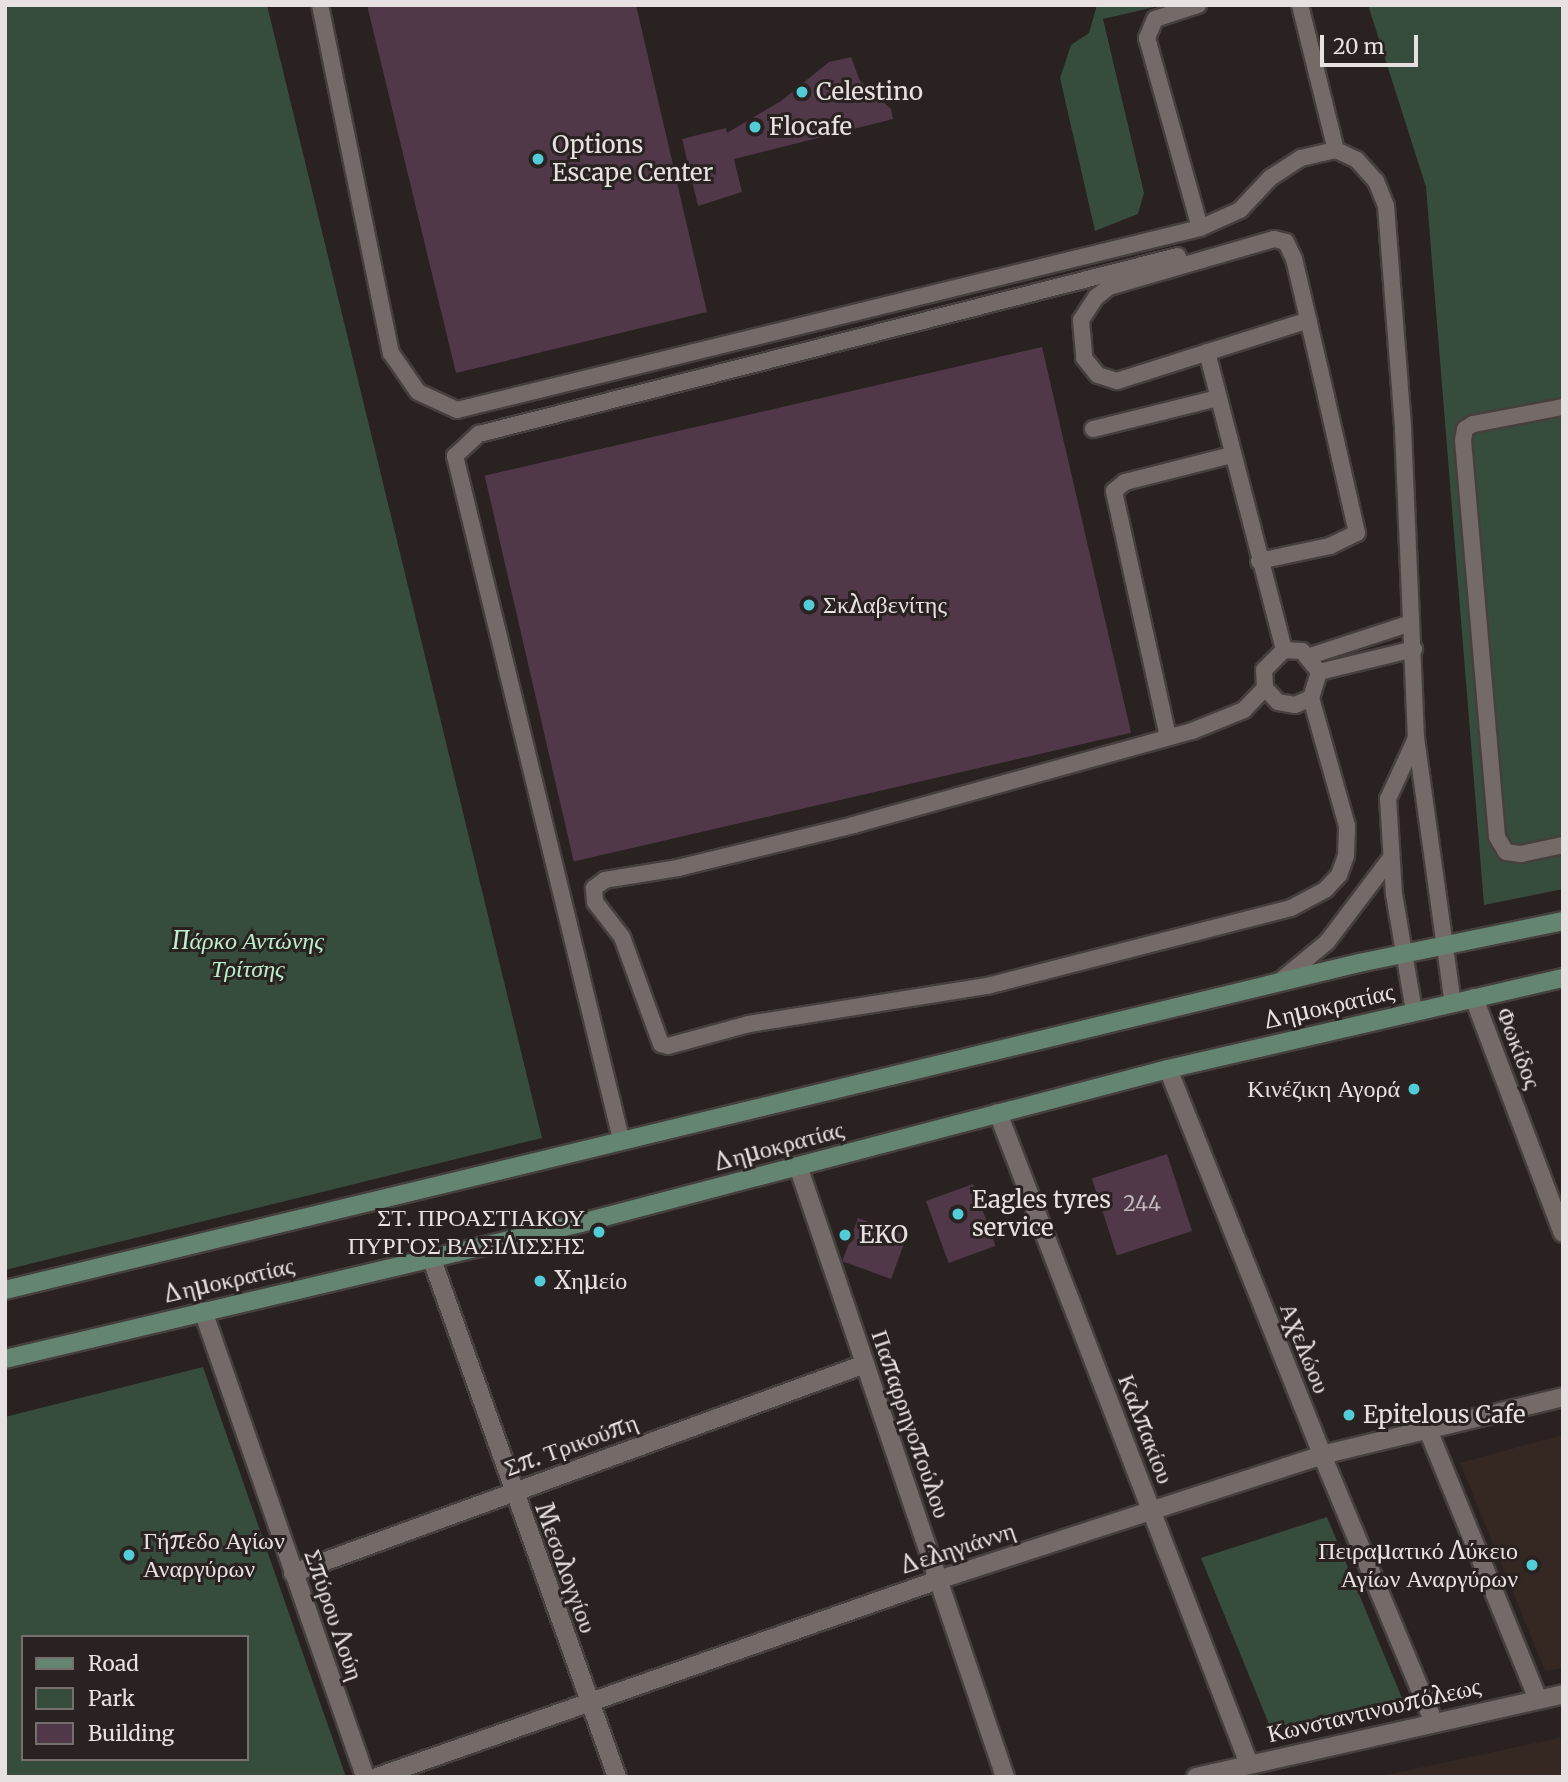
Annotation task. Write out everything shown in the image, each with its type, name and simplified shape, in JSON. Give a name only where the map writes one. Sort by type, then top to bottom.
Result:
[{"type":"main road","name":"Δημοκρατίας","points":[[5,1290],[621,1139],[1273,987],[1402,954],[1563,921]]},
{"type":"main road","name":"Δημοκρατίας","points":[[5,1359],[431,1258],[1168,1069],[1563,978]]},
{"type":"street","name":"Φωκίδος","points":[[1474,998],[1563,1233]]},
{"type":"street","name":"Αχελώου","points":[[1168,1069],[1322,1455],[1433,1721]]},
{"type":"street","name":"Καλπακίου","points":[[998,1113],[1249,1764]]},
{"type":"street","name":"Παπαρρηγοπούλου","points":[[798,1166],[1005,1777]]},
{"type":"street","name":"Μεσολογγίου","points":[[431,1258],[512,1493],[617,1777]]},
{"type":"street","name":"Σπύρου Λούη","points":[[203,1311],[365,1777]]},
{"type":"street","name":"Σπ. Τρικούπη","points":[[293,1573],[865,1364]]},
{"type":"street","name":"Δεληγιάννη","points":[[377,1777],[938,1580],[1322,1455],[1563,1397]]},
{"type":"street","points":[[1428,1430],[1538,1699]]},
{"type":"street","name":"Κωνσταντινουπόλεως","points":[[1196,1777],[1433,1721],[1563,1694]]},
{"type":"lane","points":[[320,5],[391,353],[418,392],[457,410],[1200,228],[1240,210],[1289,164],[1336,150],[1357,160],[1376,181],[1386,206],[1403,429],[1416,738],[1427,789],[1443,945],[1453,1003]]},
{"type":"lane","points":[[1198,5],[1156,19],[1147,38],[1200,228]]},
{"type":"lane","points":[[1300,5],[1336,150]]},
{"type":"lane","points":[[1259,561],[1330,546],[1357,533],[1294,259],[1286,242],[1274,239],[1109,287],[1096,297],[1081,320],[1084,358],[1098,375],[1117,381],[1308,320]]},
{"type":"lane","points":[[621,1139],[455,456],[479,434],[1178,256]]},
{"type":"lane","points":[[1207,352],[1284,650]]},
{"type":"lane","points":[[1093,429],[1218,398]]},
{"type":"lane","points":[[1563,407],[1473,424],[1465,429],[1463,440],[1497,837],[1506,852],[1521,854],[1563,845]]},
{"type":"lane","points":[[1168,737],[1114,491],[1125,482],[1232,455]]},
{"type":"lane","points":[[1284,650],[1310,656],[1411,623]]},
{"type":"lane","points":[[1319,672],[1414,649]]},
{"type":"lane","points":[[1284,650],[1264,670],[1265,688],[1244,710],[1168,737],[853,825],[678,868],[605,880],[594,888],[595,902],[622,937],[662,1044],[668,1046],[749,1024],[987,986],[1304,904],[1339,876],[1346,856],[1347,825],[1311,698],[1319,672],[1310,656]]},
{"type":"lane","points":[[1265,688],[1286,705],[1311,698]]},
{"type":"lane","points":[[1415,1011],[1402,954],[1390,859],[1388,799],[1416,738]]},
{"type":"lane","points":[[1273,987],[1328,942],[1390,859]]},
{"type":"shaded area","name":"Πειραματικό Λύκειο Αγίων Αναργύρων","points":[[1563,1435],[1563,1668],[1545,1671],[1460,1463]]},
{"type":"shaded area","points":[[1563,1737],[1563,1777],[1377,1777]]},
{"type":"green space","name":"Πάρκο Αντώνης Τρίτσης","points":[[5,5],[267,5],[542,1138],[5,1270]]},
{"type":"green space","points":[[1097,5],[1163,5],[1103,19],[1144,193],[1138,214],[1095,231],[1060,78],[1071,45],[1089,33]]},
{"type":"green space","points":[[1368,5],[1563,5],[1563,889],[1484,905],[1426,187]]},
{"type":"green space","name":"Γήπεδο Αγίων Αναργύρων","points":[[203,1367],[346,1777],[5,1777],[5,1417]]},
{"type":"green space","points":[[1327,1517],[1402,1698],[1271,1729],[1201,1558]]},
{"type":"building","name":"Options Escape Center","points":[[367,5],[636,5],[707,312],[456,373]]},
{"type":"building","points":[[851,57],[860,81],[891,109],[893,119],[734,159],[742,192],[698,206],[682,139],[726,128],[727,133],[781,101],[829,62]]},
{"type":"building","name":"Σκλαβενίτης","points":[[1042,347],[1131,733],[574,862],[485,476]]},
{"type":"building","points":[[1167,1154],[1192,1231],[1117,1255],[1092,1178]]},
{"type":"building","points":[[973,1184],[996,1246],[949,1263],[926,1201]]},
{"type":"building","points":[[858,1218],[907,1236],[891,1279],[842,1261]]},
{"type":"place","name":"Celestino","points":[[802,92]]},
{"type":"place","name":"Flocafe","points":[[755,127]]},
{"type":"place","name":"Options Escape Center","points":[[538,159]]},
{"type":"place","name":"Σκλαβενίτης","points":[[809,605]]},
{"type":"place","name":"Κινέζικη Αγορά","points":[[1414,1089]]},
{"type":"place","name":"Eagles tyres service","points":[[958,1214]]},
{"type":"place","name":"ΣΤ. ΠΡΟΑΣΤΙΑΚΟΥ ΠΥΡΓΟΣ ΒΑΣΙΛΙΣΣΗΣ","points":[[599,1232]]},
{"type":"place","name":"EKO","points":[[845,1235]]},
{"type":"place","name":"Χημείο","points":[[540,1281]]},
{"type":"place","name":"Epitelous Cafe","points":[[1349,1415]]},
{"type":"place","name":"Γήπεδο Αγίων Αναργύρων","points":[[129,1555]]},
{"type":"place","name":"Πειραματικό Λύκειο Αγίων Αναργύρων","points":[[1532,1565]]}]
